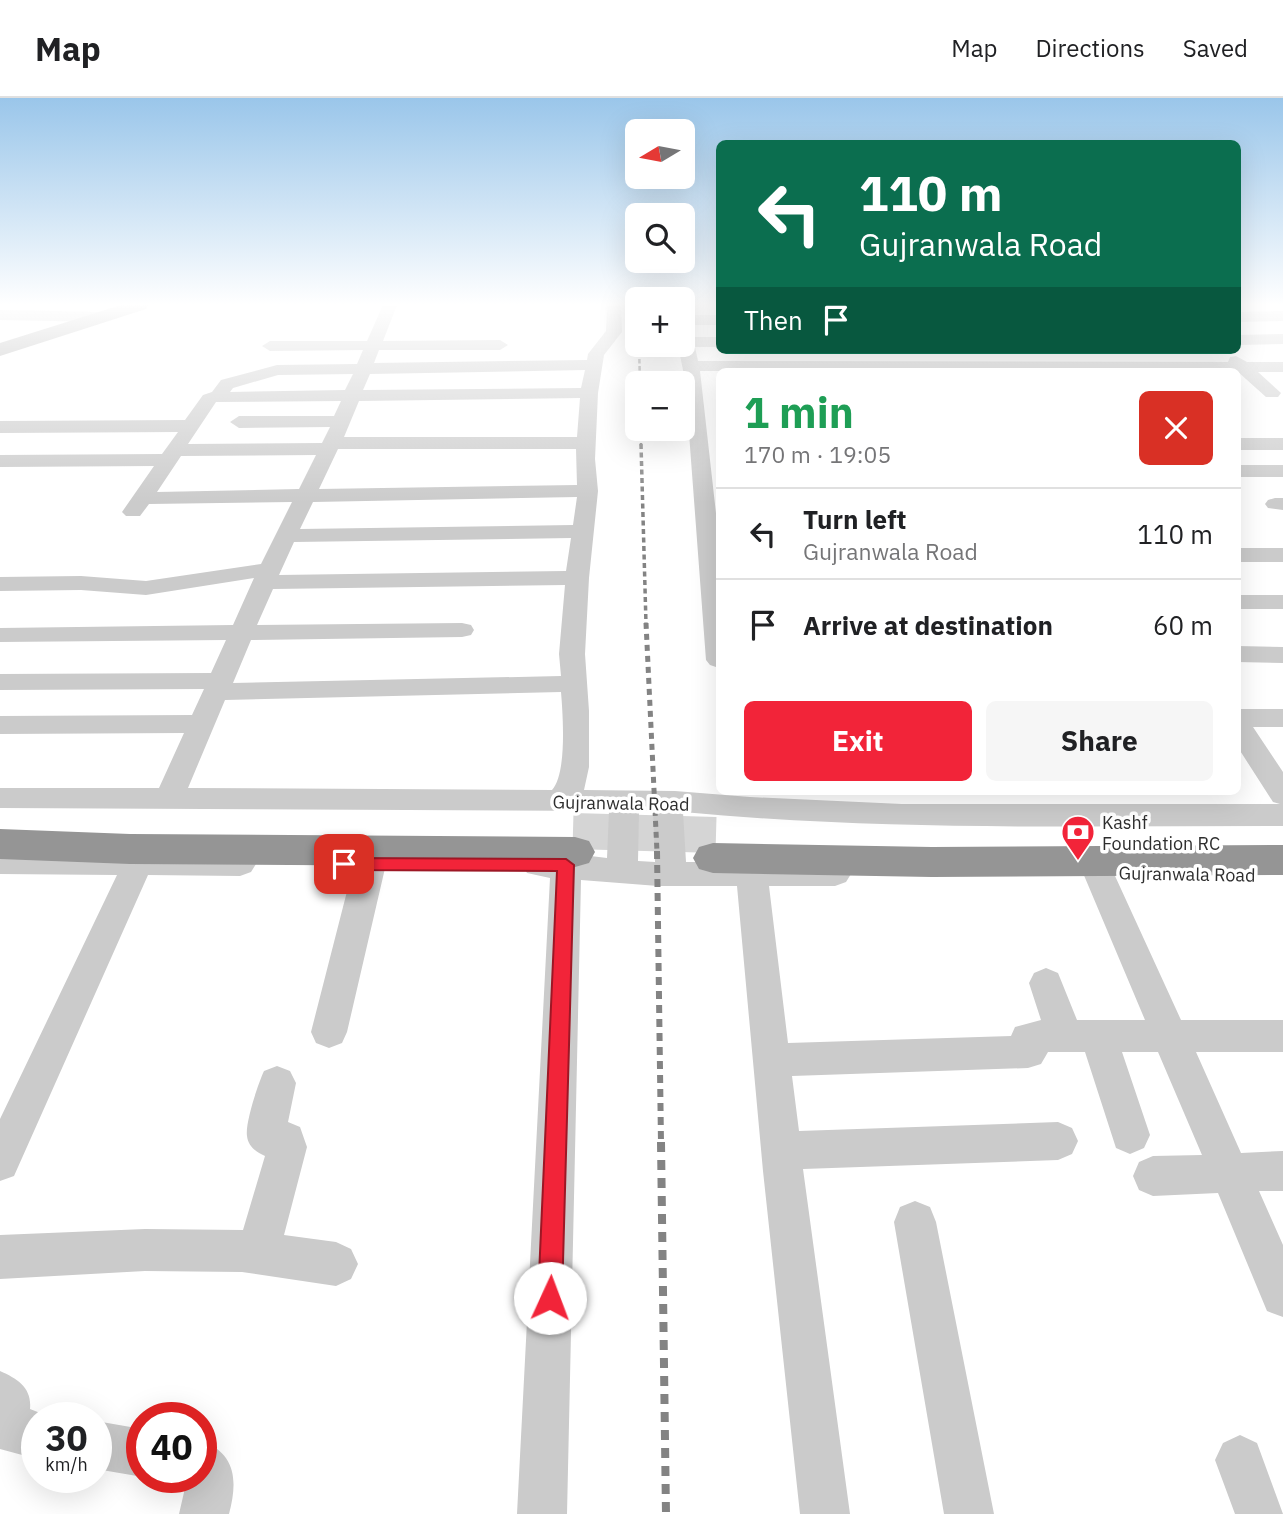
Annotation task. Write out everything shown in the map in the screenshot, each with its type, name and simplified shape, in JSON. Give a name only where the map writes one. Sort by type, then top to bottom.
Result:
[{"type":"highway","name":"Gujranwala Road","points":[[0,821],[568,838]]},
{"type":"highway","name":"Gujranwala Road","points":[[728,823],[1283,836]]},
{"type":"highway","name":"Gujranwala Road","points":[[728,823],[932,862],[1283,860]]},
{"type":"highway","name":"Gujranwala Road","points":[[0,844],[130,849],[568,838]]},
{"type":"street","points":[[221,391],[232,371]]},
{"type":"street","points":[[272,371],[221,391],[209,399],[139,505],[305,496],[588,491]]},
{"type":"street","points":[[168,800],[267,576],[364,371]]},
{"type":"street","points":[[542,1514],[568,838],[565,796],[573,780],[577,578],[588,491],[585,468],[592,371]]},
{"type":"street","points":[[694,371],[701,393],[698,422],[710,455],[716,578]]},
{"type":"street","points":[[1247,371],[1269,396]]},
{"type":"street","points":[[221,391],[353,397],[589,393]]},
{"type":"street","points":[[439,443],[452,395]]},
{"type":"street","points":[[239,422],[342,421]]},
{"type":"street","points":[[698,422],[716,422]]},
{"type":"street","points":[[0,427],[191,426]]},
{"type":"street","points":[[0,461],[330,446],[586,443]]},
{"type":"street","points":[[1241,444],[1283,444]]},
{"type":"street","points":[[1241,471],[1283,471]]},
{"type":"street","points":[[472,533],[479,493]]},
{"type":"street","points":[[286,536],[583,531]]},
{"type":"street","points":[[1241,555],[1283,555]]},
{"type":"street","points":[[0,584],[82,583],[127,589],[184,584],[237,573],[267,576],[577,578]]},
{"type":"street","points":[[1241,602],[1283,602]]},
{"type":"street","points":[[0,635],[462,630]]},
{"type":"street","points":[[1241,654],[1283,655]]},
{"type":"street","points":[[0,682],[219,686],[573,684]]},
{"type":"street","points":[[1241,718],[1283,718]]},
{"type":"street","points":[[0,725],[203,724]]},
{"type":"street","points":[[1241,730],[1283,795]]},
{"type":"street","name":"Gujranwala Road","points":[[0,798],[168,800],[568,838],[622,870],[671,874],[1283,874]]},
{"type":"street","points":[[622,870],[624,801]]},
{"type":"street","name":"Gujranwala Road","points":[[0,862],[136,865],[370,864],[568,838],[624,801],[668,801],[728,823],[894,814],[1283,815]]},
{"type":"street","points":[[668,801],[671,874]]},
{"type":"street","points":[[329,1032],[370,864]]},
{"type":"street","points":[[0,1162],[136,865]]},
{"type":"street","points":[[1100,873],[1283,1295]]},
{"type":"street","points":[[752,875],[781,1151],[825,1514]]},
{"type":"street","points":[[1046,983],[1082,1036],[1130,1135]]},
{"type":"street","points":[[772,1060],[1028,1052],[1031,1050],[1028,1040],[1030,1036],[1283,1036]]},
{"type":"street","points":[[258,1254],[287,1147],[286,1140],[270,1139],[266,1135],[277,1083]]},
{"type":"street","points":[[781,1151],[1058,1141]]},
{"type":"street","points":[[1153,1176],[1283,1171]]},
{"type":"street","points":[[915,1222],[970,1514]]},
{"type":"street","points":[[0,1257],[145,1250],[242,1251],[336,1264]]},
{"type":"street","points":[[0,1395],[7,1401],[4,1422],[7,1428],[21,1431]]},
{"type":"street","points":[[1240,1460],[1260,1514]]},
{"type":"street","points":[[204,1514],[208,1493]]},
{"type":"tunnel","points":[[573,831],[716,835]]},
{"type":"railway","points":[[641,444],[646,624]]},
{"type":"railway","points":[[646,623],[657,852]]},
{"type":"railway","points":[[657,851],[661,1143]]},
{"type":"railway","points":[[661,1142],[666,1514]]},
{"type":"place","name":"Kashf Foundation RC","points":[[1078,862]]},
{"type":"route","points":[[344,864],[566,865],[550,1298]]}]
